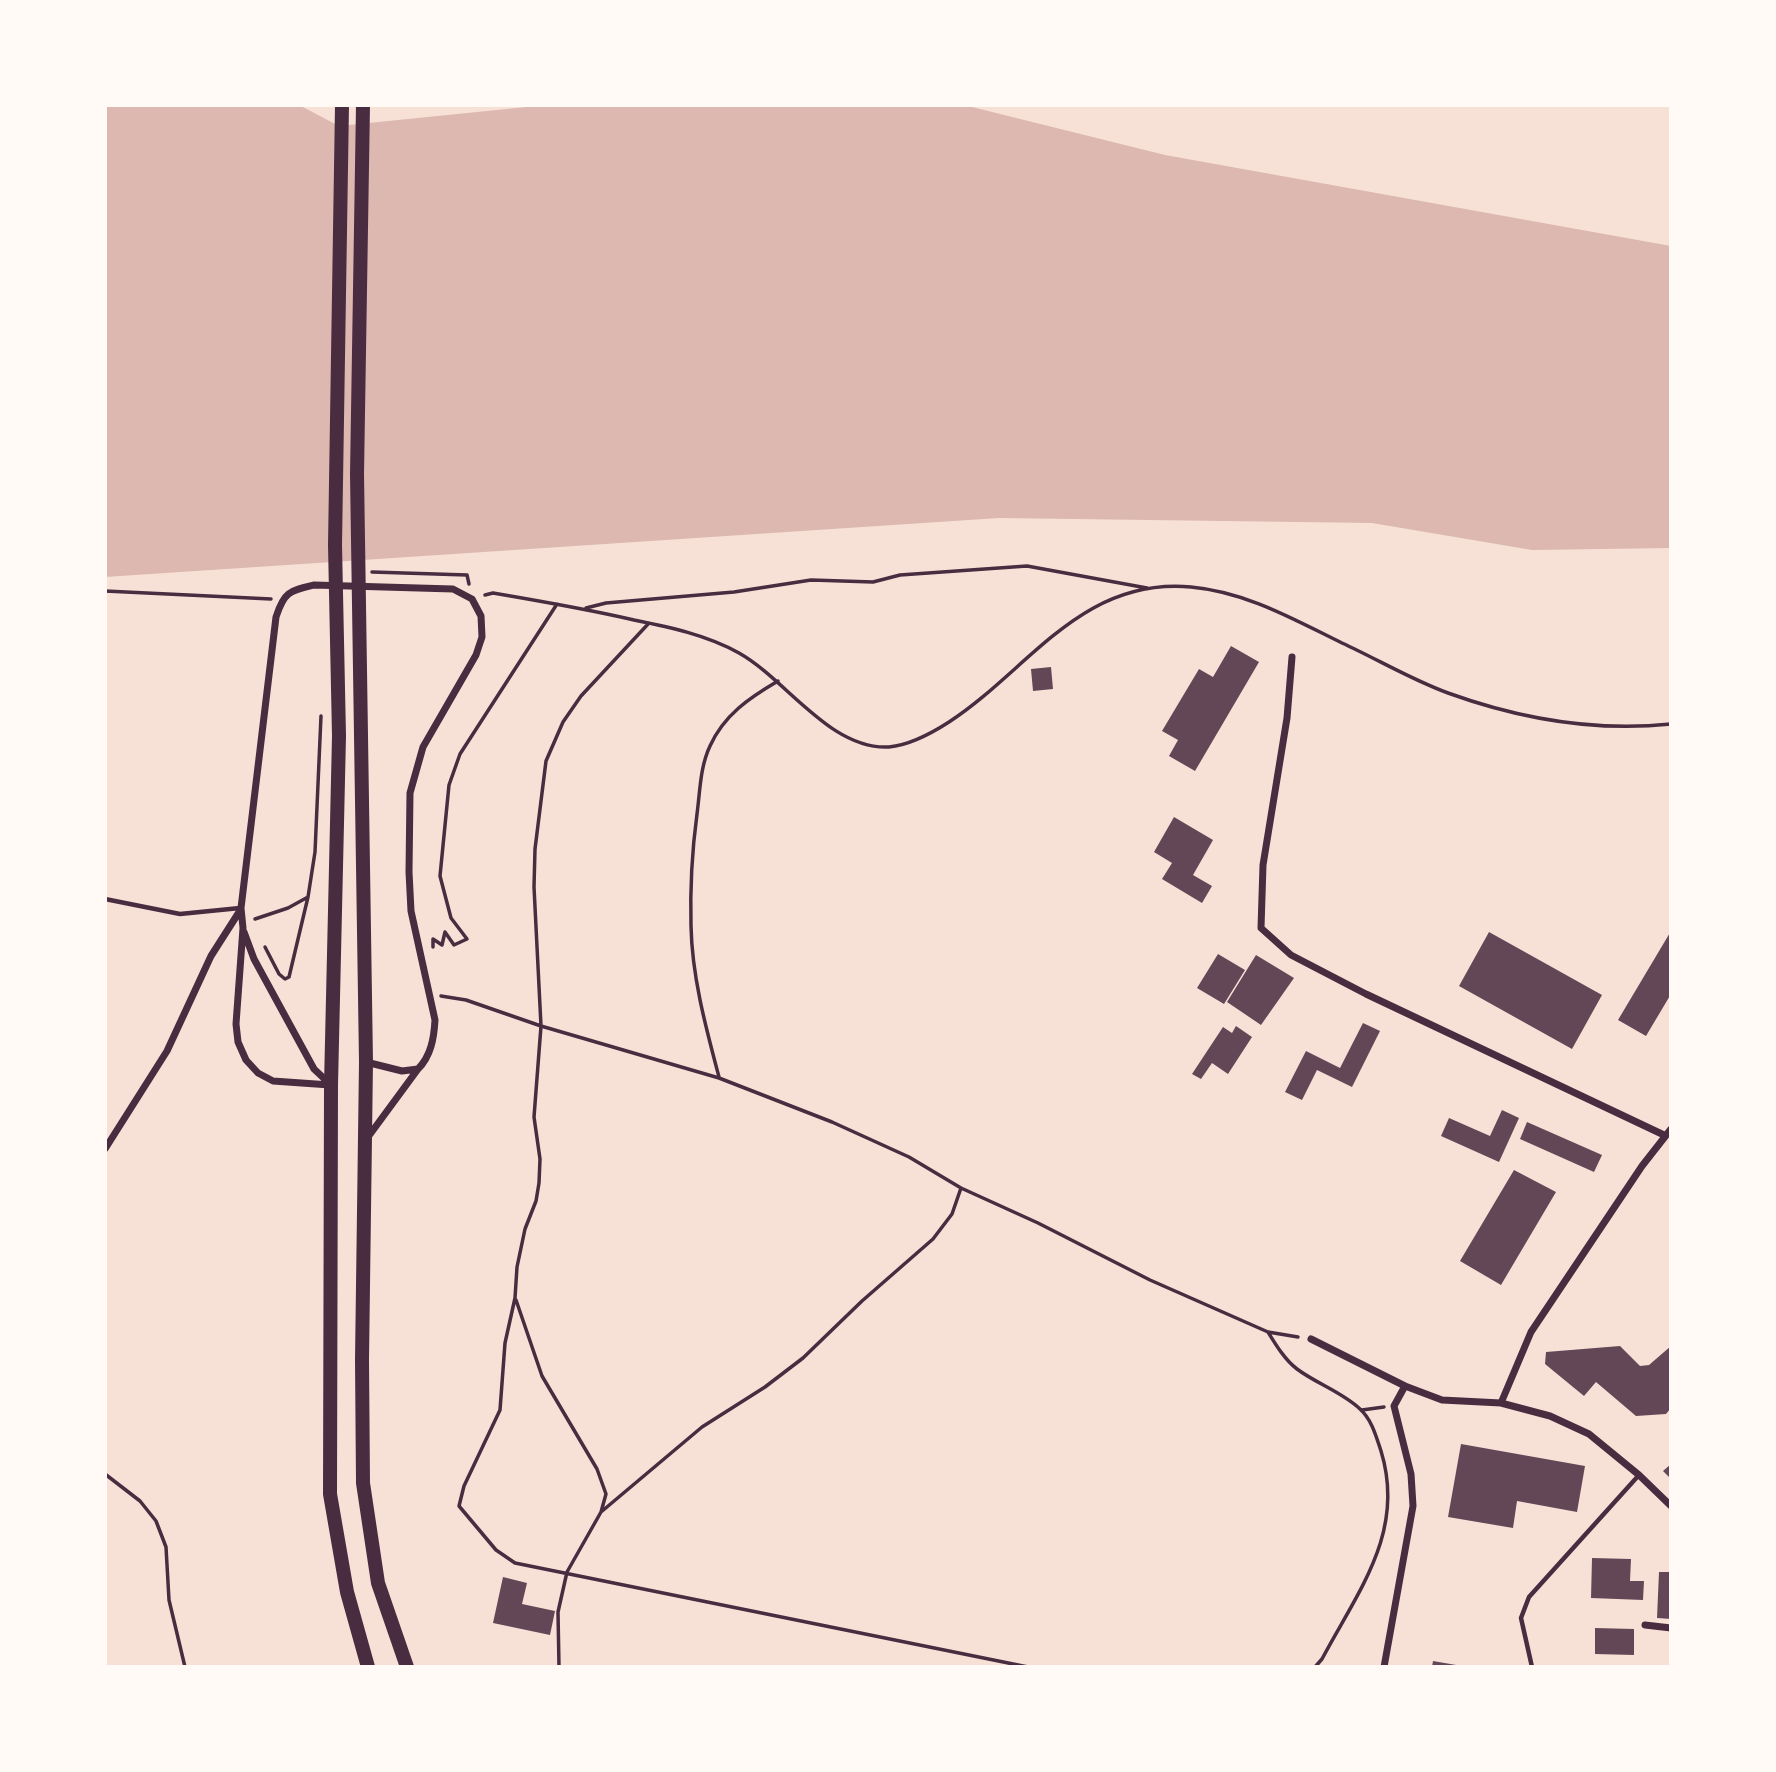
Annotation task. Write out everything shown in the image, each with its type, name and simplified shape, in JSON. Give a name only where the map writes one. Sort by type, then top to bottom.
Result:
[{"type":"main road","points":[[342,105],[335,545],[339,736],[331,1085],[330,1494],[347,1592],[368,1667]]},
{"type":"main road","points":[[363,105],[357,474],[366,1062],[363,1483],[378,1583],[407,1667]]},
{"type":"street","points":[[331,1085],[273,1081],[258,1073],[246,1060],[238,1042],[236,1024],[243,928],[241,908],[276,617],[281,599],[297,589],[314,585],[453,589],[471,599],[481,616],[481,637],[476,655],[423,747],[410,793],[411,911],[435,1020],[434,1035],[429,1052],[366,1141]]},
{"type":"street","points":[[1292,657],[1287,718],[1263,865],[1261,928],[1291,955],[1345,983],[1664,1135]]},
{"type":"street","points":[[105,1149],[167,1051],[211,956],[241,908]]},
{"type":"street","points":[[243,928],[254,959],[314,1069],[331,1085]]},
{"type":"street","points":[[366,1062],[402,1071],[418,1069]]},
{"type":"street","points":[[1501,1403],[1531,1332],[1664,1135],[1671,1129]]},
{"type":"street","points":[[1311,1339],[1405,1386],[1442,1400],[1501,1403],[1550,1416],[1589,1434],[1639,1475],[1671,1506]]},
{"type":"street","points":[[1384,1667],[1413,1506],[1411,1474],[1394,1406],[1405,1386]]},
{"type":"street","points":[[1645,1625],[1671,1628]]},
{"type":"lane","points":[[105,899],[180,914],[241,908]]},
{"type":"lane","points":[[1532,1667],[1521,1618],[1529,1597],[1639,1475]]},
{"type":"path","points":[[584,608],[606,603],[734,592],[811,580],[873,582],[900,575],[1027,566],[1148,588],[1191,587],[1252,600],[1445,692],[1518,715],[1587,726],[1671,724]]},
{"type":"path","points":[[471,599],[493,593],[584,608],[685,631],[738,653],[778,681],[829,727],[866,746],[893,747],[929,735],[971,708],[1066,623],[1103,603],[1148,588]]},
{"type":"path","points":[[105,591],[281,599]]},
{"type":"path","points":[[421,956],[433,953],[433,939],[442,945],[445,932],[454,945],[467,939],[452,918],[440,876],[449,785],[460,754],[557,604]]},
{"type":"path","points":[[649,623],[581,696],[563,722],[546,761],[535,849],[534,887],[541,1026],[534,1117],[540,1159],[540,1183],[525,1229],[517,1267],[515,1298],[505,1343],[500,1410],[464,1486],[459,1506],[496,1550],[515,1563],[1028,1667]]},
{"type":"path","points":[[719,1078],[705,1027],[691,926],[693,849],[702,772],[709,747],[736,708],[778,681]]},
{"type":"path","points":[[260,937],[279,974],[285,979],[289,977],[308,897],[315,852],[321,709]]},
{"type":"path","points":[[255,919],[288,908],[308,897]]},
{"type":"path","points":[[241,908],[255,909],[258,928]]},
{"type":"path","points":[[430,996],[466,1000],[541,1026],[719,1078],[832,1122],[909,1157],[961,1188],[1038,1223],[1150,1280],[1268,1332],[1311,1339]]},
{"type":"path","points":[[601,1512],[702,1427],[765,1387],[803,1358],[862,1301],[933,1239],[952,1214],[961,1188]]},
{"type":"path","points":[[515,1298],[542,1376],[597,1469],[606,1494],[601,1512],[568,1572],[558,1612],[559,1667]]},
{"type":"path","points":[[1268,1332],[1294,1368],[1342,1395],[1362,1410],[1374,1428],[1390,1490],[1388,1513],[1380,1544],[1367,1578],[1315,1667]]},
{"type":"path","points":[[1362,1410],[1394,1406]]},
{"type":"path","points":[[105,1474],[140,1501],[156,1521],[166,1546],[169,1600],[185,1667]]},
{"type":"shaded area","points":[[105,105],[299,105],[339,126],[546,105],[964,105],[1165,155],[1671,246],[1671,548],[1532,550],[1372,523],[999,518],[105,577]]},
{"type":"building","points":[[1231,646],[1259,662],[1195,771],[1169,756],[1178,740],[1162,731],[1199,669],[1213,677]]},
{"type":"building","points":[[1051,667],[1053,689],[1033,691],[1031,669]]},
{"type":"building","points":[[1174,817],[1213,840],[1193,875],[1212,886],[1202,903],[1162,879],[1172,863],[1154,852]]},
{"type":"building","points":[[1671,931],[1671,994],[1646,1036],[1618,1020]]},
{"type":"building","points":[[1489,932],[1602,995],[1572,1049],[1459,986]]},
{"type":"building","points":[[1218,954],[1245,970],[1224,1004],[1197,988]]},
{"type":"building","points":[[1256,955],[1294,978],[1261,1025],[1227,1002]]},
{"type":"building","points":[[1363,1023],[1380,1031],[1352,1087],[1317,1070],[1302,1100],[1285,1092],[1306,1051],[1340,1068]]},
{"type":"building","points":[[1236,1026],[1252,1037],[1228,1074],[1212,1063],[1201,1079],[1192,1074],[1223,1027],[1232,1033]]},
{"type":"building","points":[[1502,1110],[1519,1118],[1499,1162],[1441,1136],[1449,1118],[1490,1136]]},
{"type":"building","points":[[1527,1122],[1602,1155],[1594,1172],[1520,1139]]},
{"type":"building","points":[[1514,1170],[1556,1192],[1501,1285],[1460,1261]]},
{"type":"building","points":[[1620,1346],[1640,1366],[1649,1365],[1671,1346],[1671,1408],[1666,1414],[1636,1416],[1596,1382],[1584,1396],[1545,1364],[1546,1352]]},
{"type":"building","points":[[1461,1444],[1585,1466],[1577,1512],[1517,1501],[1513,1528],[1448,1517]]},
{"type":"building","points":[[1671,1464],[1671,1479],[1663,1471]]},
{"type":"building","points":[[1592,1558],[1631,1559],[1630,1581],[1644,1581],[1643,1600],[1591,1598]]},
{"type":"building","points":[[1659,1572],[1671,1572],[1671,1619],[1657,1618]]},
{"type":"building","points":[[503,1577],[527,1583],[522,1604],[555,1611],[550,1635],[493,1623]]},
{"type":"building","points":[[1595,1628],[1634,1629],[1634,1655],[1595,1654]]},
{"type":"building","points":[[1433,1661],[1462,1666],[1432,1667]]}]
